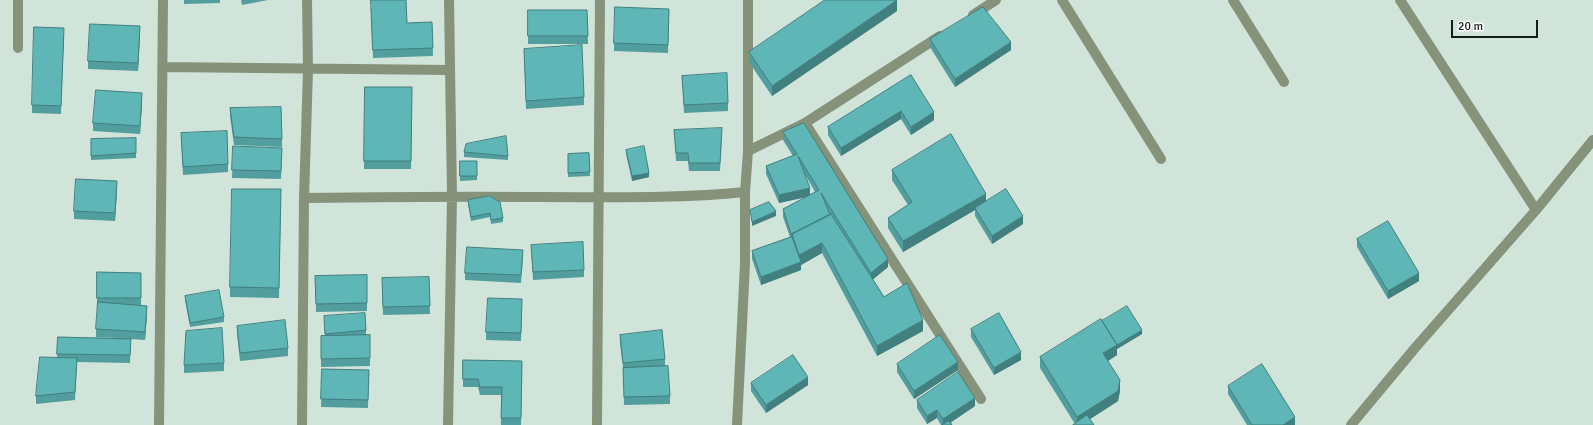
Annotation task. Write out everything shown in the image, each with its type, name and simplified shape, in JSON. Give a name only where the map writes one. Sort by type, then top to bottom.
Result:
[{"type":"street","points":[[18,0],[18,48]]},
{"type":"street","points":[[159,425],[163,0]]},
{"type":"street","points":[[302,425],[304,198],[308,70],[307,0]]},
{"type":"street","points":[[448,425],[452,196],[449,0]]},
{"type":"street","points":[[597,425],[600,0]]},
{"type":"street","points":[[737,425],[745,264],[745,192],[748,152],[748,0]]},
{"type":"street","points":[[963,21],[996,0]]},
{"type":"street","points":[[1062,0],[1161,160]]},
{"type":"street","points":[[1233,0],[1284,82]]},
{"type":"street","points":[[1400,0],[1536,210]]},
{"type":"street","points":[[748,152],[804,123],[950,30]]},
{"type":"street","points":[[163,67],[308,70],[449,70]]},
{"type":"street","points":[[804,123],[981,399]]},
{"type":"street","points":[[1351,425],[1415,348],[1536,210],[1593,140]]},
{"type":"street","points":[[304,198],[452,196],[699,197],[745,192]]},
{"type":"building","points":[[371,0],[406,0],[407,23],[432,22],[433,48],[373,50]]},
{"type":"building","points":[[825,0],[897,0],[772,86],[749,52]]},
{"type":"building","points":[[615,7],[669,9],[668,45],[614,43]]},
{"type":"building","points":[[983,7],[1011,42],[955,79],[930,39]]},
{"type":"building","points":[[528,10],[587,10],[588,36],[528,36]]},
{"type":"building","points":[[90,24],[140,26],[138,63],[88,61]]},
{"type":"building","points":[[34,27],[64,28],[61,106],[32,105]]},
{"type":"building","points":[[582,45],[584,97],[526,101],[524,49]]},
{"type":"building","points":[[727,73],[728,103],[684,105],[682,76]]},
{"type":"building","points":[[911,75],[934,112],[911,127],[901,111],[841,148],[828,127]]},
{"type":"building","points":[[365,87],[412,87],[411,161],[364,161]]},
{"type":"building","points":[[96,90],[142,93],[140,126],[93,123]]},
{"type":"building","points":[[281,107],[282,139],[234,137],[230,108]]},
{"type":"building","points":[[804,123],[888,259],[871,273],[821,193],[830,215],[792,234],[792,237],[783,209],[819,190],[798,156],[810,188],[779,195],[766,166],[797,154],[783,132]]},
{"type":"building","points":[[722,128],[720,163],[689,163],[688,153],[676,153],[674,130]]},
{"type":"building","points":[[227,131],[228,164],[183,167],[181,133]]},
{"type":"building","points":[[951,134],[986,194],[903,241],[888,218],[912,202],[892,170]]},
{"type":"building","points":[[506,136],[508,156],[464,152],[466,144]]},
{"type":"building","points":[[136,138],[136,153],[91,156],[91,139]]},
{"type":"building","points":[[233,146],[282,148],[281,171],[232,170]]},
{"type":"building","points":[[644,146],[649,173],[632,176],[626,150]]},
{"type":"building","points":[[589,153],[590,172],[568,173],[568,154]]},
{"type":"building","points":[[460,161],[477,161],[477,176],[460,176]]},
{"type":"building","points":[[76,179],[117,181],[115,213],[74,211]]},
{"type":"building","points":[[232,189],[281,189],[279,288],[230,287]]},
{"type":"building","points":[[1006,189],[1023,216],[992,236],[975,208]]},
{"type":"building","points":[[490,196],[500,202],[503,218],[491,220],[490,213],[471,217],[468,200]]},
{"type":"building","points":[[769,202],[776,211],[752,222],[750,210]]},
{"type":"building","points":[[831,214],[884,297],[907,283],[923,320],[877,346],[822,243],[799,255],[792,234]]},
{"type":"building","points":[[1388,221],[1419,273],[1388,291],[1357,239]]},
{"type":"building","points":[[792,237],[801,262],[761,277],[752,251]]},
{"type":"building","points":[[583,242],[584,270],[533,272],[531,245]]},
{"type":"building","points":[[467,247],[523,250],[521,275],[465,273]]},
{"type":"building","points":[[97,272],[141,273],[141,298],[97,298]]},
{"type":"building","points":[[367,275],[367,303],[316,304],[315,276]]},
{"type":"building","points":[[429,277],[430,306],[383,307],[382,278]]},
{"type":"building","points":[[219,290],[224,317],[190,323],[185,296]]},
{"type":"building","points":[[488,298],[522,299],[521,333],[486,332]]},
{"type":"building","points":[[98,302],[147,306],[145,332],[96,329]]},
{"type":"building","points":[[1127,306],[1142,330],[1117,345],[1102,321]]},
{"type":"building","points":[[365,313],[366,330],[325,334],[324,316]]},
{"type":"building","points":[[999,313],[1021,352],[994,368],[971,329]]},
{"type":"building","points":[[1101,319],[1117,345],[1103,353],[1120,380],[1118,391],[1077,417],[1040,357]]},
{"type":"building","points":[[285,320],[288,348],[240,353],[237,326]]},
{"type":"building","points":[[222,328],[224,363],[184,365],[186,331]]},
{"type":"building","points":[[662,330],[665,359],[623,363],[620,335]]},
{"type":"building","points":[[370,335],[370,358],[321,359],[321,336]]},
{"type":"building","points":[[940,335],[958,362],[914,391],[897,364]]},
{"type":"building","points":[[58,337],[131,339],[130,355],[57,354]]},
{"type":"building","points":[[793,355],[808,377],[766,405],[751,383]]},
{"type":"building","points":[[40,357],[77,358],[75,392],[36,396]]},
{"type":"building","points":[[463,360],[522,361],[521,418],[501,418],[502,387],[480,387],[478,379],[463,379]]},
{"type":"building","points":[[1262,364],[1295,417],[1283,425],[1252,425],[1228,386]]},
{"type":"building","points":[[668,366],[670,396],[624,397],[623,368]]},
{"type":"building","points":[[322,369],[369,370],[368,400],[321,399]]},
{"type":"building","points":[[958,372],[975,398],[943,419],[937,410],[927,416],[917,400]]},
{"type":"building","points":[[1087,415],[1094,425],[1073,425]]},
{"type":"building","points":[[949,421],[952,425],[942,425]]}]
